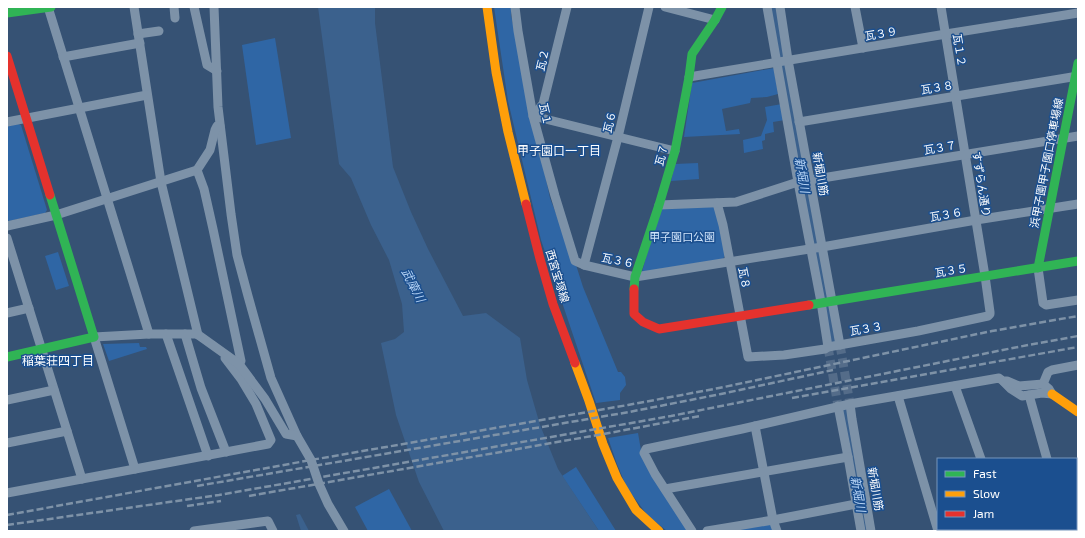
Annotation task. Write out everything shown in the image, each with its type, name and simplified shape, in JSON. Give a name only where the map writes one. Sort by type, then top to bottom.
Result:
[{"type":"street","points":[[48,7],[149,334]]},
{"type":"street","points":[[7,13],[51,7]]},
{"type":"street","points":[[134,7],[162,182],[198,335]]},
{"type":"street","points":[[174,7],[175,18]]},
{"type":"street","points":[[194,7],[207,65],[217,71]]},
{"type":"street","points":[[214,7],[218,107],[237,255],[271,378],[297,436],[311,460],[328,504],[344,531]]},
{"type":"street","name":"西宮宝塚線","points":[[487,7],[496,72],[508,132],[553,304],[614,472],[636,510],[659,531]]},
{"type":"street","name":"瓦１","points":[[515,7],[533,116],[575,261],[584,266]]},
{"type":"street","name":"瓦２","points":[[533,116],[543,104],[567,7]]},
{"type":"street","name":"瓦６","points":[[584,266],[618,137],[649,7]]},
{"type":"street","points":[[665,7],[715,20]]},
{"type":"street","name":"瓦７","points":[[634,314],[633,295],[635,276],[659,205],[675,151],[692,54],[722,7]]},
{"type":"street","points":[[767,7],[782,61],[804,181]]},
{"type":"street","name":"新堀川筋","points":[[780,7],[782,61],[799,122],[804,181],[826,302],[840,345]]},
{"type":"street","points":[[855,7],[863,48]]},
{"type":"street","name":"瓦１２","points":[[941,7],[956,97]]},
{"type":"street","name":"瓦３９","points":[[689,77],[1078,13]]},
{"type":"street","points":[[63,57],[139,39],[159,31]]},
{"type":"street","points":[[7,56],[135,469]]},
{"type":"street","name":"浜甲子園甲子園口停車場線","points":[[1038,268],[1062,139],[1077,77],[1078,63]]},
{"type":"street","name":"瓦３８","points":[[799,122],[1077,77]]},
{"type":"street","points":[[7,122],[147,95]]},
{"type":"street","name":"すずらん通り","points":[[956,97],[985,276],[990,312],[988,316]]},
{"type":"street","points":[[533,116],[675,151]]},
{"type":"street","points":[[7,226],[56,215],[197,170],[210,150],[217,126],[220,126]]},
{"type":"street","name":"瓦３７","points":[[659,205],[736,202],[804,181],[1078,136]]},
{"type":"street","points":[[197,170],[204,189],[213,229],[240,361],[239,364]]},
{"type":"street","name":"瓦８","points":[[717,203],[748,357]]},
{"type":"street","name":"瓦３６","points":[[584,266],[635,276],[730,262],[1078,204]]},
{"type":"street","points":[[7,238],[12,268],[30,308],[82,479]]},
{"type":"street","name":"瓦３５","points":[[634,314],[643,322],[656,329],[659,329],[1078,261]]},
{"type":"street","points":[[1038,268],[1043,303],[1046,305],[1078,300]]},
{"type":"street","points":[[826,302],[828,347]]},
{"type":"street","points":[[7,313],[30,308]]},
{"type":"street","name":"瓦３３","points":[[748,357],[784,355],[825,348],[918,331],[988,316]]},
{"type":"street","points":[[7,357],[94,337],[149,334],[198,335],[239,364],[265,398],[286,434],[297,436]]},
{"type":"street","points":[[166,334],[208,456]]},
{"type":"street","points":[[185,334],[201,388],[226,452]]},
{"type":"street","points":[[7,493],[268,444],[271,440],[256,404],[221,351]]},
{"type":"street","points":[[1048,389],[1048,372],[1078,365]]},
{"type":"street","points":[[692,531],[655,474],[644,453],[646,449],[755,426],[838,406],[999,378],[1011,389],[1022,396],[1042,393],[1048,389]]},
{"type":"street","points":[[1003,381],[1019,386],[1048,389],[1078,412]]},
{"type":"street","points":[[955,386],[981,458]]},
{"type":"street","points":[[7,400],[54,390]]},
{"type":"street","points":[[898,396],[937,528]]},
{"type":"street","points":[[1029,396],[1047,458]]},
{"type":"street","name":"新堀川筋","points":[[850,404],[871,531]]},
{"type":"street","points":[[838,406],[861,531]]},
{"type":"street","points":[[755,426],[776,531]]},
{"type":"street","points":[[7,443],[67,431]]},
{"type":"street","points":[[665,489],[848,457]]},
{"type":"street","points":[[707,531],[856,504]]},
{"type":"street","points":[[194,531],[268,521],[273,531]]},
{"type":"green space","points":[[494,7],[512,7],[511,15],[550,198],[583,287],[618,372],[621,372],[625,377],[626,385],[620,393],[620,400],[596,403],[541,240],[508,101]]},
{"type":"green space","points":[[275,38],[291,138],[256,145],[242,45]]},
{"type":"green space","points":[[774,68],[778,94],[767,97],[751,98],[750,103],[722,109],[726,131],[739,129],[740,134],[684,137],[692,83]]},
{"type":"green space","points":[[782,104],[785,120],[773,122],[774,132],[765,134],[765,140],[762,141],[763,149],[744,153],[743,140],[761,136],[767,120],[765,107]]},
{"type":"green space","points":[[18,124],[21,125],[47,210],[45,213],[9,221],[7,220],[7,126]]},
{"type":"green space","points":[[698,163],[699,179],[671,181],[675,164]]},
{"type":"green space","name":"甲子園口公園","points":[[660,206],[712,206],[716,209],[725,255],[723,259],[642,272]]},
{"type":"green space","points":[[58,252],[69,286],[56,290],[45,256]]},
{"type":"green space","points":[[139,343],[140,347],[146,347],[147,349],[109,361],[103,344]]},
{"type":"green space","points":[[638,433],[642,456],[689,531],[667,531],[648,516],[627,488],[608,438]]},
{"type":"green space","points":[[576,467],[616,531],[599,531],[562,476]]},
{"type":"green space","points":[[389,489],[412,531],[368,531],[355,507]]},
{"type":"green space","points":[[770,524],[774,531],[728,531]]},
{"type":"water","name":"武庫川","points":[[318,7],[375,7],[375,23],[393,167],[411,212],[428,249],[463,316],[486,313],[520,338],[527,380],[540,425],[558,469],[599,531],[444,531],[419,482],[396,415],[381,343],[395,339],[404,332],[402,304],[389,260],[371,225],[351,178],[339,164]]},
{"type":"water","points":[[300,514],[309,531],[301,531],[296,515]]},
{"type":"waterway","name":"新堀川","points":[[772,7],[833,343]]},
{"type":"waterway","name":"新堀川","points":[[845,410],[866,531]]},
{"type":"tunnel","points":[[840,345],[850,404]]},
{"type":"tunnel","points":[[828,347],[838,406]]},
{"type":"railway","points":[[7,515],[628,405],[719,388],[992,331],[1078,316]]},
{"type":"railway","points":[[7,525],[219,495],[671,416],[1078,336]]},
{"type":"railway","points":[[792,398],[1078,347]]},
{"type":"railway","points":[[197,486],[629,412],[833,370]]},
{"type":"railway","points":[[249,496],[700,416]]},
{"type":"railway","points":[[187,506],[221,501]]},
{"type":"traffic: fast","points":[[7,13],[51,7]]},
{"type":"traffic: fast","points":[[634,289],[635,277],[675,151],[692,54],[722,7]]},
{"type":"traffic: fast","points":[[1038,268],[1078,63]]},
{"type":"traffic: fast","points":[[7,357],[94,337],[50,195]]},
{"type":"traffic: fast","points":[[809,305],[1078,261]]},
{"type":"traffic: slow","points":[[487,7],[496,72],[508,132],[526,204]]},
{"type":"traffic: slow","points":[[575,363],[603,444],[617,478],[636,510],[659,531]]},
{"type":"traffic: slow","points":[[1052,394],[1078,412]]},
{"type":"traffic: jam","points":[[7,56],[50,195]]},
{"type":"traffic: jam","points":[[526,204],[553,304],[575,363]]},
{"type":"traffic: jam","points":[[634,289],[634,314],[643,322],[659,329],[809,305]]},
{"type":"district","name":"甲子園口一丁目","points":[[559,150]]},
{"type":"district","name":"稲葉荘四丁目","points":[[58,360]]}]
